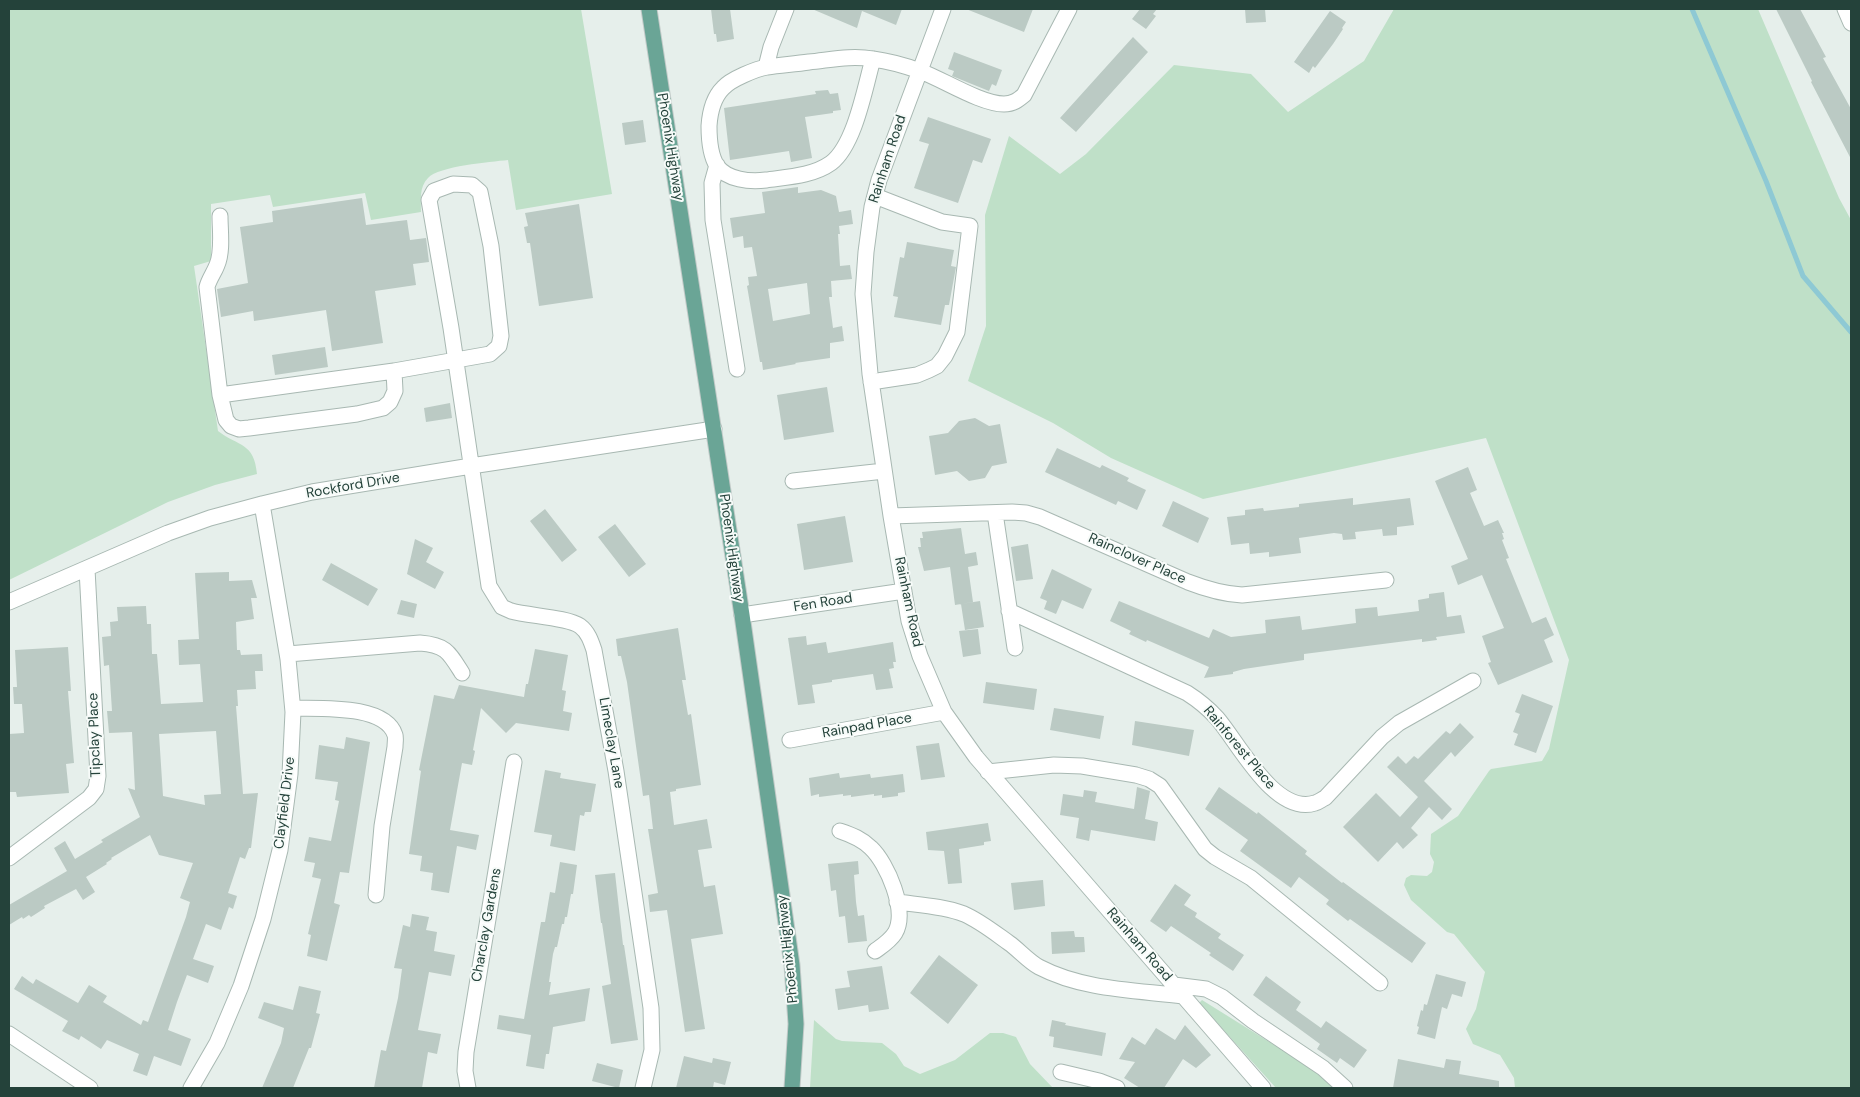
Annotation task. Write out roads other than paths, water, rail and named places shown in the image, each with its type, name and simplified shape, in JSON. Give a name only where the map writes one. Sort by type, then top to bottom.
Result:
[{"type":"main road","name":"Phoenix Highway","points":[[649,9],[742,615],[792,965],[796,1024],[792,1088]]},
{"type":"street","points":[[766,67],[771,47],[786,9]]},
{"type":"street","name":"Rainham Road","points":[[944,9],[879,180],[866,252],[863,294],[871,382],[891,516],[910,621],[920,656],[944,712],[988,772],[1263,1088]]},
{"type":"street","points":[[873,59],[851,136],[832,162],[816,170],[796,176],[759,181],[738,179],[725,173],[717,165],[711,150],[709,137],[710,114],[715,97],[724,86],[738,78],[766,67],[844,58],[873,59],[919,71],[986,100],[1006,104],[1017,102],[1030,84],[1069,9]]},
{"type":"street","points":[[1845,9],[1851,23]]},
{"type":"street","points":[[717,165],[712,183],[713,220],[737,369]]},
{"type":"street","points":[[220,395],[394,371],[490,354],[499,346],[501,336],[491,246],[480,192],[472,184],[442,187],[434,191],[429,200],[455,360]]},
{"type":"street","points":[[871,382],[929,370],[937,366],[945,356],[957,332],[970,226],[942,222],[875,196]]},
{"type":"street","points":[[220,216],[220,254],[217,266],[208,279],[207,287],[220,395],[226,420],[231,426],[239,428],[357,414],[384,408],[390,402],[394,391],[394,371]]},
{"type":"street","name":"Limeclay Lane","points":[[455,360],[489,586],[494,598],[502,607],[511,611],[571,622],[581,627],[588,635],[594,650],[616,771],[651,1008],[652,1050],[643,1088]]},
{"type":"street","name":"Rockford Drive","points":[[9,602],[138,546],[210,518],[262,504],[312,492],[714,429]]},
{"type":"street","points":[[793,481],[884,471]]},
{"type":"street","name":"Clayfield Drive","points":[[191,1088],[216,1043],[234,1002],[264,919],[280,850],[290,774],[293,708],[288,654],[262,504]]},
{"type":"street","points":[[995,512],[1015,648]]},
{"type":"street","name":"Rainclover Place","points":[[891,516],[995,512],[1026,513],[1040,517],[1188,582],[1229,594],[1386,580]]},
{"type":"street","name":"Tipclay Place","points":[[9,858],[89,798],[96,789],[98,776],[87,569]]},
{"type":"street","name":"Fen Road","points":[[742,615],[904,591]]},
{"type":"street","name":"Rainforest Place","points":[[1009,611],[1187,693],[1216,717],[1263,780],[1279,794],[1291,801],[1302,804],[1315,804],[1325,798],[1382,737],[1399,723],[1473,681]]},
{"type":"street","points":[[288,654],[392,644],[426,643],[441,647],[448,652],[462,673]]},
{"type":"street","points":[[293,708],[353,711],[370,714],[380,718],[395,735],[377,867],[376,895]]},
{"type":"street","name":"Rainpad Place","points":[[790,740],[944,712]]},
{"type":"street","name":"Charclay Gardens","points":[[468,1088],[465,1071],[466,1052],[514,762]]},
{"type":"street","points":[[988,772],[1054,765],[1082,766],[1149,779],[1160,786],[1205,849],[1251,878],[1380,983]]},
{"type":"street","points":[[840,831],[860,839],[880,858],[889,872],[897,902],[899,919],[896,932],[875,951]]},
{"type":"street","points":[[897,902],[938,907],[964,914],[981,923],[1011,944],[1037,966],[1069,980],[1090,985],[1179,991],[1206,989],[1222,997],[1253,1021],[1323,1068],[1345,1088]]},
{"type":"street","points":[[9,1034],[90,1088]]},
{"type":"street","points":[[1061,1072],[1099,1081],[1117,1088]]},
{"type":"waterway","points":[[1692,9],[1766,181],[1803,276],[1851,332]]}]
